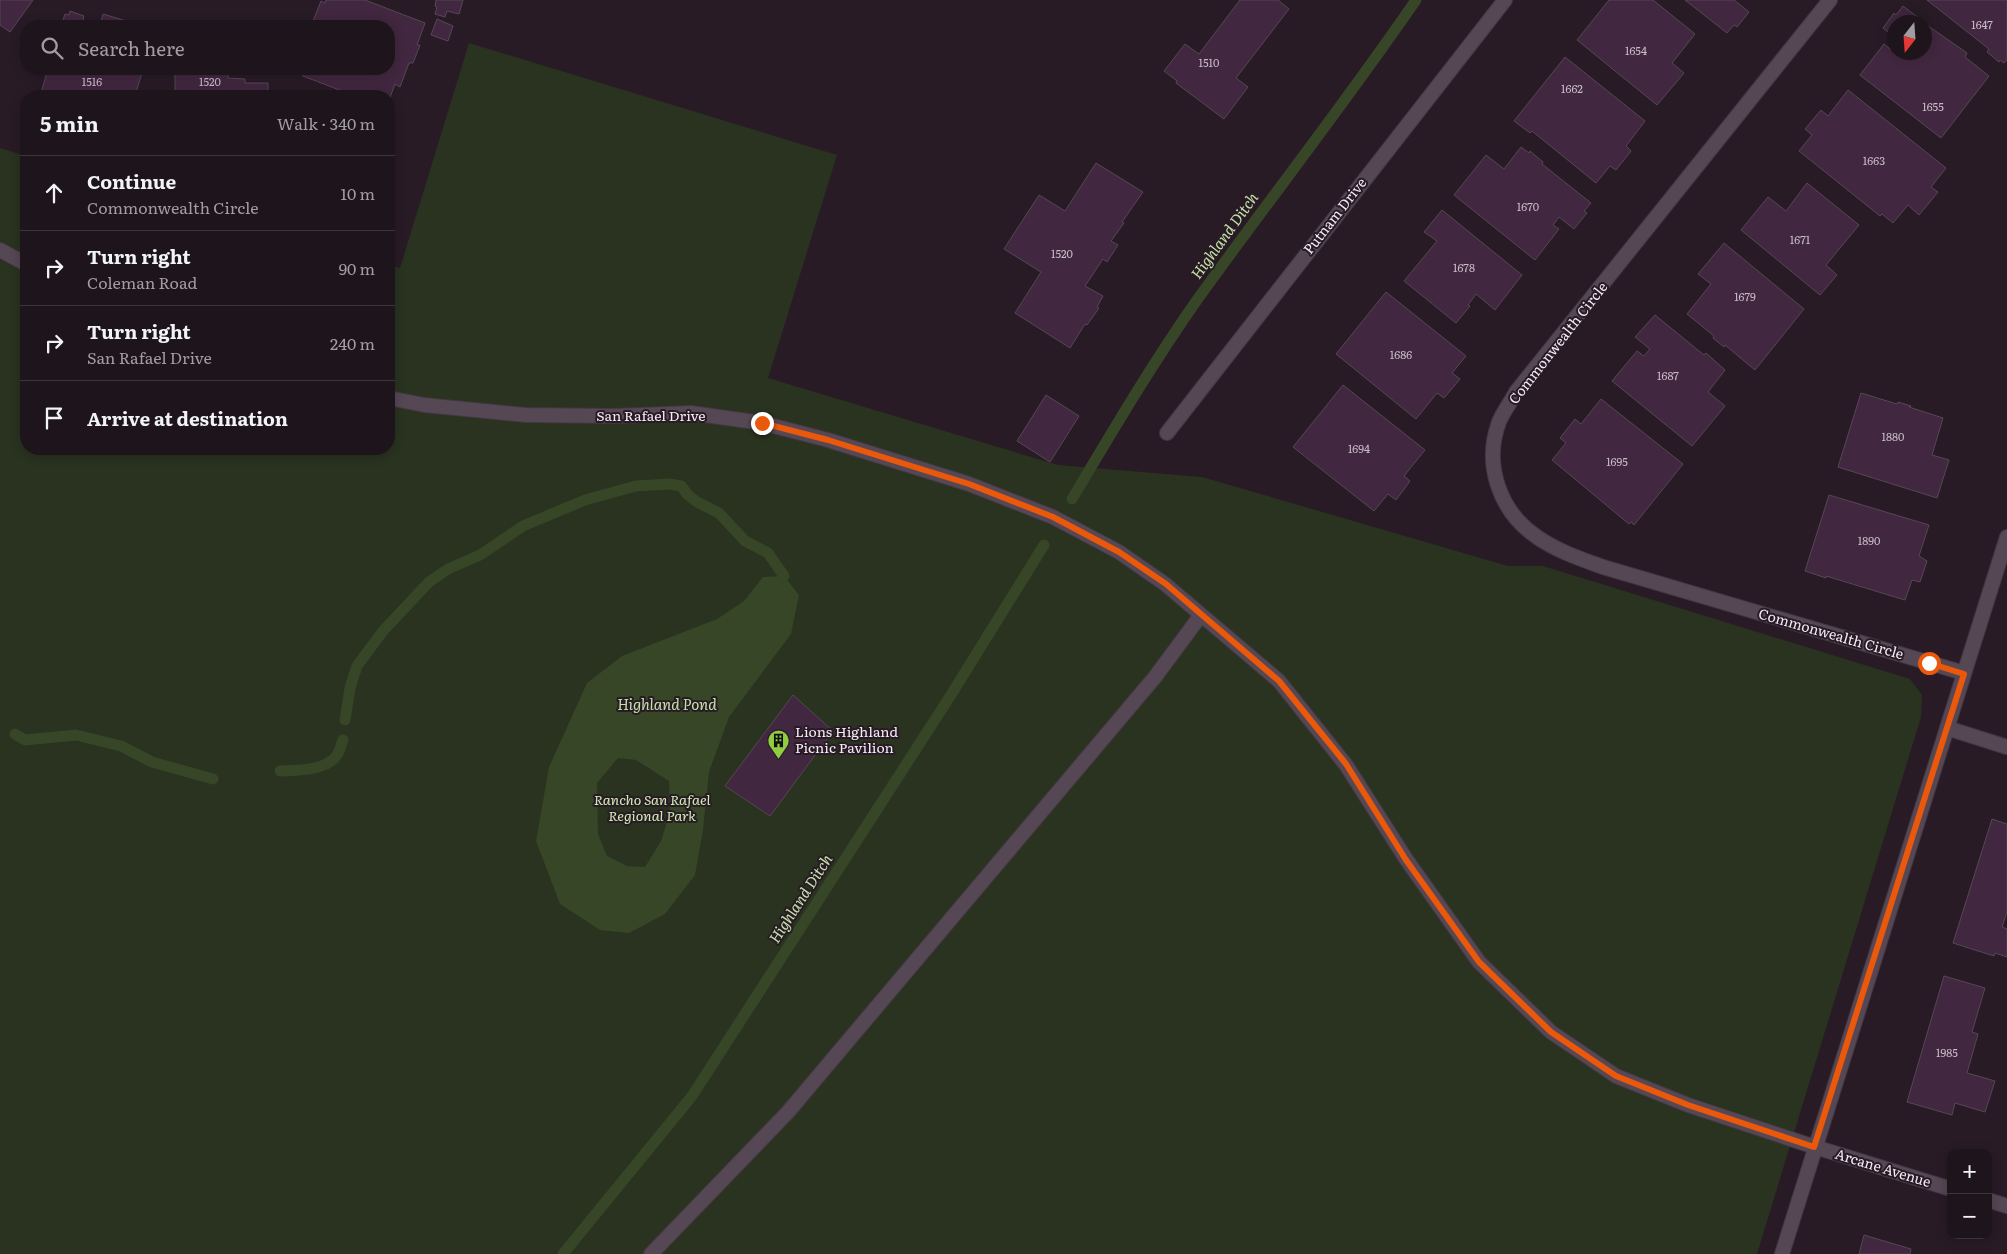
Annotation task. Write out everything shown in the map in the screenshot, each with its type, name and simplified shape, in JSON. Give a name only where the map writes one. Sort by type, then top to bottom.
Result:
[{"type":"street","name":"Putnam Drive","points":[[1167,434],[1505,0]]},
{"type":"street","name":"Commonwealth Circle","points":[[1830,0],[1516,392],[1500,422],[1492,453],[1496,482],[1511,513],[1536,537],[1563,552],[1604,567],[1964,674]]},
{"type":"street","points":[[0,250],[20,261]]},
{"type":"street","name":"San Rafael Drive","points":[[395,399],[424,405],[526,415],[615,416],[691,414],[762,423],[828,440],[969,484],[1053,517],[1119,552],[1166,584],[1279,681],[1346,764],[1406,860],[1479,962],[1551,1032],[1616,1076],[1688,1105],[1814,1147]]},
{"type":"street","points":[[1782,1254],[2007,536]]},
{"type":"street","points":[[651,1254],[788,1112],[1155,677],[1201,615]]},
{"type":"street","points":[[1947,728],[2007,747]]},
{"type":"street","name":"Arcane Avenue","points":[[1814,1147],[1947,1188]]},
{"type":"street","points":[[1992,1201],[2007,1206]]},
{"type":"green space","name":"Rancho San Rafael Regional Park","points":[[469,43],[837,155],[768,378],[1058,465],[1202,477],[1508,566],[1543,566],[1910,679],[1922,695],[1921,717],[1757,1254],[0,1254],[0,148],[20,154],[20,455],[395,455],[395,267],[400,268]]},
{"type":"water","name":"Highland Pond","points":[[784,576],[799,595],[791,634],[729,717],[709,772],[703,830],[695,875],[665,914],[629,933],[600,930],[560,904],[536,841],[549,767],[587,683],[622,656],[717,619],[744,601],[763,577]],"holes":[[[618,758],[636,760],[669,781],[670,812],[661,841],[645,867],[627,866],[607,856],[598,834],[597,783]]]},
{"type":"building","points":[[0,0],[33,0],[10,32],[0,25]]},
{"type":"building","points":[[326,0],[365,0],[425,23],[417,45],[420,45],[413,63],[409,63],[400,87],[395,84],[393,90],[339,90],[303,76],[395,75],[395,20],[313,20],[321,1],[325,3]]},
{"type":"building","points":[[436,0],[463,0],[459,14],[447,11],[445,17],[435,14]]},
{"type":"building","points":[[1240,0],[1278,0],[1289,9],[1236,78],[1248,87],[1224,119],[1176,83],[1177,81],[1164,71],[1185,44],[1199,54]]},
{"type":"building","points":[[1609,0],[1653,0],[1695,34],[1672,63],[1684,73],[1657,105],[1577,40]]},
{"type":"building","points":[[1685,0],[1734,0],[1749,12],[1737,27],[1734,25],[1727,33]]},
{"type":"building","points":[[1927,0],[2007,0],[2007,60],[2004,63],[2000,60],[1999,62],[1987,52],[1989,49]]},
{"type":"building","points":[[1903,6],[1915,15],[1896,15]]},
{"type":"building","points":[[70,11],[84,16],[84,20],[63,20],[65,14],[69,15]]},
{"type":"building","points":[[103,14],[123,20],[102,20]]},
{"type":"building","points":[[437,19],[453,26],[448,41],[431,35]]},
{"type":"building","points":[[1887,23],[1887,31],[1883,28]]},
{"type":"building","points":[[1932,29],[1967,53],[1965,57],[1989,76],[1941,138],[1860,75],[1884,44],[1887,46],[1887,60],[1932,60]]},
{"type":"building","points":[[1565,57],[1645,121],[1626,146],[1631,151],[1616,170],[1610,166],[1596,183],[1532,131],[1530,133],[1514,121]]},
{"type":"building","points":[[46,75],[141,75],[137,90],[42,90]]},
{"type":"building","points":[[175,75],[228,75],[228,78],[245,79],[245,83],[268,83],[268,90],[175,90]]},
{"type":"building","points":[[1848,90],[1946,168],[1931,187],[1938,192],[1919,215],[1908,205],[1893,223],[1882,214],[1880,216],[1799,151],[1812,135],[1805,129],[1821,110],[1828,116]]},
{"type":"building","points":[[1521,147],[1529,153],[1530,151],[1543,162],[1542,164],[1591,203],[1584,211],[1587,213],[1574,229],[1559,217],[1553,225],[1559,229],[1535,260],[1454,195],[1486,155],[1504,169]]},
{"type":"building","points":[[1096,163],[1143,192],[1111,241],[1118,245],[1107,262],[1103,259],[1085,286],[1103,296],[1097,307],[1099,308],[1087,325],[1085,324],[1070,348],[1015,313],[1041,272],[1004,249],[1039,195],[1065,211]]},
{"type":"building","points":[[1807,183],[1859,225],[1826,265],[1837,275],[1820,295],[1741,230],[1768,197],[1786,211]]},
{"type":"building","points":[[1442,210],[1522,275],[1495,310],[1476,294],[1468,305],[1470,306],[1456,323],[1404,281],[1437,241],[1424,232]]},
{"type":"building","points":[[1724,243],[1804,309],[1755,370],[1725,345],[1724,347],[1713,338],[1714,336],[1687,314],[1711,284],[1698,274]]},
{"type":"building","points":[[1386,292],[1466,356],[1452,373],[1460,379],[1444,398],[1437,393],[1416,419],[1336,354]]},
{"type":"building","points":[[1655,315],[1704,355],[1706,353],[1725,370],[1708,392],[1725,406],[1692,446],[1612,381],[1637,351],[1644,356],[1650,349],[1635,337]]},
{"type":"building","points":[[1343,385],[1425,450],[1404,476],[1410,481],[1396,500],[1388,494],[1374,511],[1293,447]]},
{"type":"building","points":[[1861,393],[1897,404],[1898,402],[1943,418],[1932,455],[1949,460],[1937,498],[1838,467]]},
{"type":"building","points":[[1046,395],[1079,416],[1050,462],[1017,441]]},
{"type":"building","points":[[1601,399],[1683,464],[1634,525],[1631,522],[1629,524],[1552,460],[1566,443],[1560,438],[1575,419],[1581,424]]},
{"type":"building","points":[[1829,495],[1929,525],[1919,556],[1927,561],[1920,582],[1912,580],[1905,600],[1805,571]]},
{"type":"building","name":"Lions Highland Picnic Pavilion","points":[[793,695],[833,731],[770,816],[725,786]]},
{"type":"building","points":[[1992,819],[2007,824],[2007,912],[2002,927],[2007,929],[2007,957],[1995,953],[1994,956],[1953,943]]},
{"type":"building","points":[[1944,976],[1985,988],[1972,1032],[1978,1034],[1967,1073],[1995,1081],[1985,1112],[1955,1103],[1952,1115],[1907,1102]]},
{"type":"building","points":[[1864,1235],[1911,1249],[1910,1254],[1859,1254]]},
{"type":"waterway","name":"Highland Ditch","points":[[1072,499],[1117,423],[1180,324],[1416,0]]},
{"type":"waterway","points":[[345,720],[350,688],[357,666],[383,631],[429,582],[448,569],[480,555],[523,526],[585,500],[636,486],[669,484],[681,486],[697,502],[719,513],[745,541],[768,553],[784,576]]},
{"type":"waterway","name":"Highland Ditch","points":[[563,1254],[692,1096],[949,698],[1044,545]]},
{"type":"waterway","points":[[15,734],[25,740],[76,735],[121,746],[152,762],[213,779]]},
{"type":"waterway","points":[[280,771],[311,769],[326,764],[337,755],[343,740]]},
{"type":"place","name":"Lions Highland Picnic Pavilion","points":[[779,759]]},
{"type":"route","points":[[762,423],[828,440],[969,484],[1053,517],[1119,552],[1166,584],[1279,681],[1346,764],[1406,860],[1479,962],[1551,1032],[1616,1076],[1688,1105],[1814,1147],[1964,674],[1929,663]]}]
